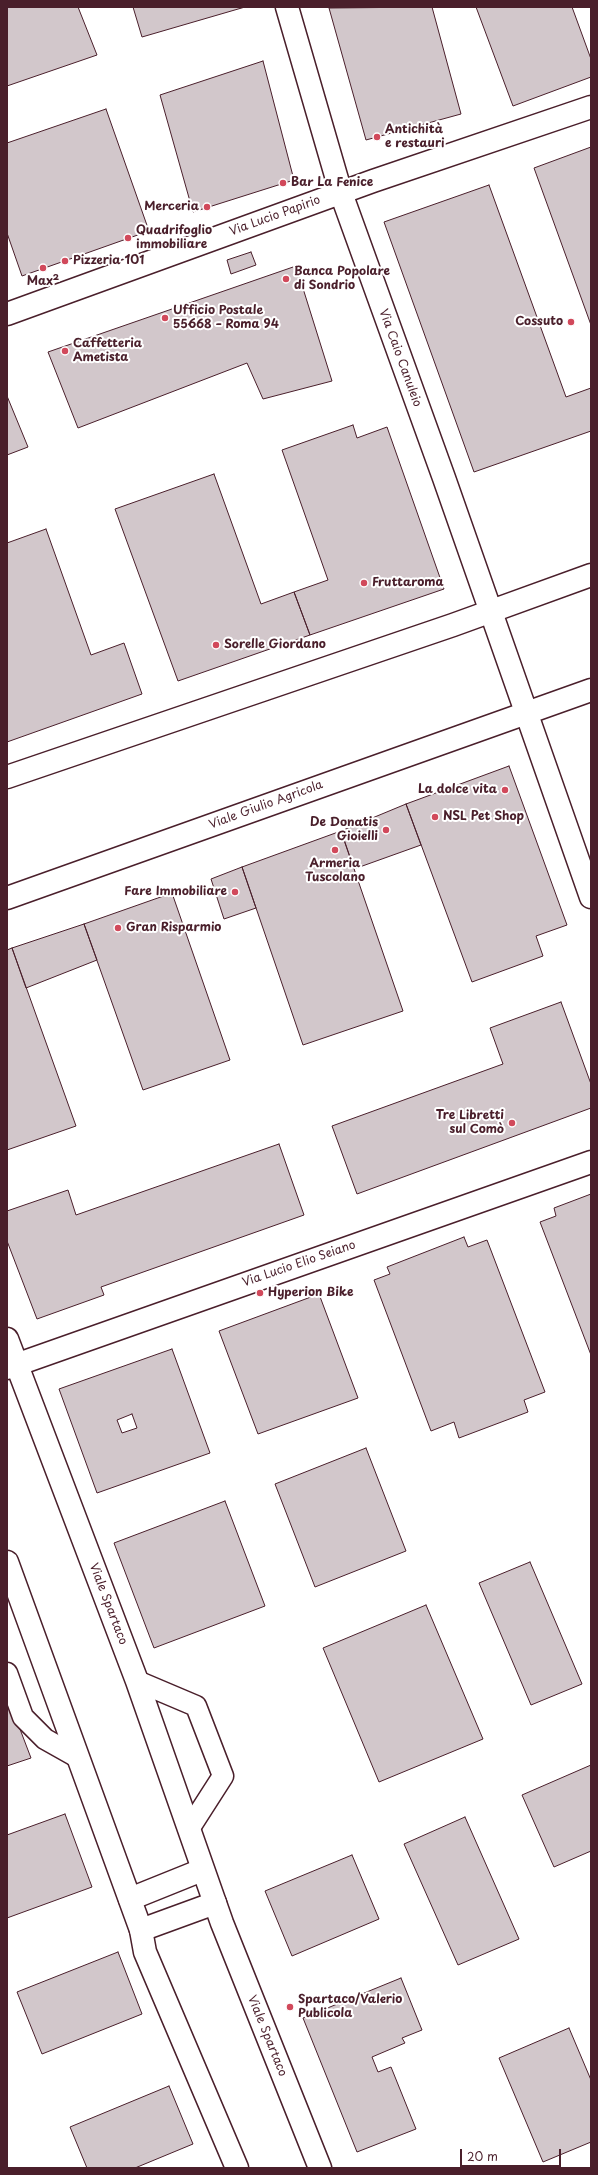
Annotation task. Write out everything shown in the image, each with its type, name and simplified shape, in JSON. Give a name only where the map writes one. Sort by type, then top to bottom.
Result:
[{"type":"street","name":"Via Caio Canuleio","points":[[287,7],[340,193],[444,478],[525,713],[591,897]]},
{"type":"street","name":"Via Lucio Papirio","points":[[7,314],[340,193],[591,107]]},
{"type":"street","points":[[7,777],[490,612],[591,575]]},
{"type":"street","name":"Viale Giulio Agricola","points":[[7,898],[591,690]]},
{"type":"street","name":"Via Lucio Elio Seiano","points":[[12,1366],[591,1162]]},
{"type":"street","name":"Viale Spartaco","points":[[7,1340],[12,1366],[137,1680],[202,1870],[320,2168]]},
{"type":"street","points":[[7,1562],[12,1591],[77,1757],[130,1899],[141,1930],[145,1952],[237,2168]]},
{"type":"street","points":[[130,1899],[202,1870]]},
{"type":"street","points":[[141,1930],[215,1903]]},
{"type":"lane","points":[[7,1673],[23,1717],[44,1739],[77,1757]]},
{"type":"lane","points":[[137,1680],[196,1706],[223,1776],[189,1829]]},
{"type":"building","points":[[7,7],[78,7],[97,55],[7,86]]},
{"type":"building","points":[[133,7],[245,7],[142,37]]},
{"type":"building","points":[[432,7],[461,114],[366,140],[329,8]]},
{"type":"building","points":[[476,7],[572,7],[591,59],[591,77],[513,106]]},
{"type":"building","points":[[263,61],[294,180],[193,212],[160,95]]},
{"type":"building","points":[[106,109],[149,231],[22,276],[7,233],[7,143]]},
{"type":"building","points":[[591,147],[591,325],[534,168]]},
{"type":"building","points":[[489,185],[566,397],[591,388],[591,431],[474,472],[384,222]]},
{"type":"building","points":[[251,252],[256,265],[231,274],[227,260]]},
{"type":"building","points":[[296,266],[332,381],[263,399],[247,363],[78,428],[48,352]]},
{"type":"building","points":[[7,396],[28,447],[7,455]]},
{"type":"building","points":[[353,425],[357,438],[387,427],[444,589],[310,635],[294,592],[328,580],[282,450]]},
{"type":"building","points":[[214,474],[261,604],[294,592],[310,635],[178,681],[115,509]]},
{"type":"building","points":[[46,529],[91,655],[124,643],[142,694],[7,742],[7,543]]},
{"type":"building","points":[[509,766],[567,925],[536,936],[543,956],[472,982],[406,804]]},
{"type":"building","points":[[406,804],[421,845],[354,869],[341,831]]},
{"type":"building","points":[[341,831],[403,1011],[303,1045],[242,867]]},
{"type":"building","points":[[242,867],[256,908],[224,919],[211,879]]},
{"type":"building","points":[[172,893],[230,1060],[143,1090],[84,924]]},
{"type":"building","points":[[84,924],[97,960],[26,988],[12,948]]},
{"type":"building","points":[[12,948],[76,1126],[7,1150],[7,950]]},
{"type":"building","points":[[561,1002],[591,1084],[591,1108],[357,1194],[332,1126],[503,1064],[490,1028]]},
{"type":"building","points":[[279,1144],[304,1215],[101,1287],[104,1295],[37,1319],[7,1241],[7,1211],[68,1190],[76,1215]]},
{"type":"building","points":[[591,1194],[591,1355],[540,1222],[556,1216],[554,1208]]},
{"type":"building","points":[[464,1237],[468,1247],[487,1240],[545,1392],[524,1400],[528,1412],[459,1438],[454,1422],[431,1431],[374,1280],[390,1274],[387,1267]]},
{"type":"building","points":[[319,1294],[358,1398],[258,1434],[219,1331]]},
{"type":"building","points":[[172,1349],[210,1453],[97,1493],[59,1389]],"holes":[[[132,1414],[137,1428],[122,1433],[117,1420]]]},
{"type":"building","points":[[366,1448],[406,1551],[315,1587],[275,1484]]},
{"type":"building","points":[[225,1501],[265,1606],[154,1648],[114,1543]]},
{"type":"building","points":[[530,1562],[582,1684],[531,1705],[479,1583]]},
{"type":"building","points":[[426,1605],[483,1739],[379,1782],[323,1648]]},
{"type":"building","points":[[7,1695],[31,1758],[7,1766]]},
{"type":"building","points":[[591,1765],[591,1851],[554,1867],[522,1795]]},
{"type":"building","points":[[65,1814],[92,1887],[7,1918],[7,1835]]},
{"type":"building","points":[[465,1817],[519,1939],[458,1965],[404,1844]]},
{"type":"building","points":[[352,1855],[379,1919],[292,1956],[265,1891]]},
{"type":"building","points":[[118,1952],[142,2014],[42,2054],[17,1992]]},
{"type":"building","points":[[401,1978],[422,2030],[402,2038],[405,2043],[372,2057],[378,2072],[391,2067],[416,2129],[357,2152],[303,2018]]},
{"type":"building","points":[[569,2028],[591,2080],[591,2142],[543,2162],[499,2058]]},
{"type":"building","points":[[169,2086],[193,2144],[135,2168],[87,2168],[70,2127]]},
{"type":"place","name":"Antichità e restauri","points":[[377,137]]},
{"type":"place","name":"Bar La Fenice","points":[[283,183]]},
{"type":"place","name":"Merceria","points":[[207,207]]},
{"type":"place","name":"Quadrifoglio immobiliare","points":[[128,238]]},
{"type":"place","name":"Pizzeria 101","points":[[65,261]]},
{"type":"place","name":"Max²","points":[[43,268]]},
{"type":"place","name":"Banca Popolare di Sondrio","points":[[286,279]]},
{"type":"place","name":"Ufficio Postale 55668 – Roma 94","points":[[165,318]]},
{"type":"place","name":"Cossuto","points":[[571,322]]},
{"type":"place","name":"Caffetteria Ametista","points":[[65,351]]},
{"type":"place","name":"Fruttaroma","points":[[364,583]]},
{"type":"place","name":"Sorelle Giordano","points":[[216,645]]},
{"type":"place","name":"La dolce vita","points":[[505,790]]},
{"type":"place","name":"NSL Pet Shop","points":[[435,817]]},
{"type":"place","name":"De Donatis Gioielli","points":[[386,830]]},
{"type":"place","name":"Armeria Tuscolano","points":[[335,850]]},
{"type":"place","name":"Fare Immobiliare","points":[[235,892]]},
{"type":"place","name":"Gran Risparmio","points":[[118,928]]},
{"type":"place","name":"Tre Libretti sul Comò","points":[[512,1123]]},
{"type":"place","name":"Hyperion Bike","points":[[260,1293]]},
{"type":"place","name":"Spartaco/Valerio Publicola","points":[[290,2007]]}]
